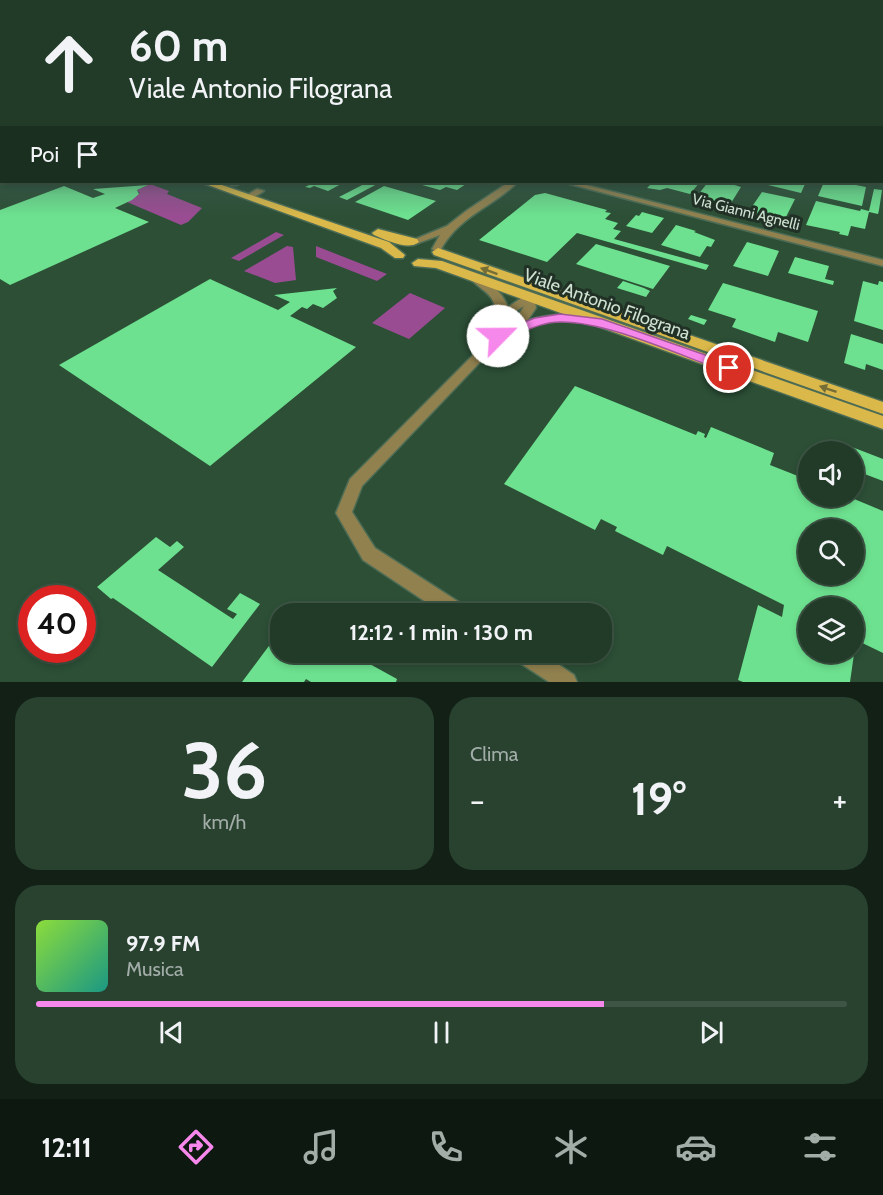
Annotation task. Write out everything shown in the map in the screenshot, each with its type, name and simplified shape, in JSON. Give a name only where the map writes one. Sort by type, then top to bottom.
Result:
[{"type":"main road","points":[[208,183],[385,245],[399,255]]},
{"type":"main road","points":[[237,183],[397,240],[413,242]]},
{"type":"main road","points":[[399,255],[399,249],[402,246],[413,242]]},
{"type":"main road","name":"Viale Antonio Filograna","points":[[413,242],[425,242],[438,251],[597,321],[883,423]]},
{"type":"main road","points":[[418,262],[430,260],[438,251]]},
{"type":"main road","name":"Viale Antonio Filograna","points":[[399,255],[406,261],[433,262],[469,275],[535,293],[883,408]]},
{"type":"street","points":[[413,242],[451,228],[513,183]]},
{"type":"street","name":"Via Gianni Agnelli","points":[[570,183],[883,262]]},
{"type":"street","points":[[248,197],[260,191]]},
{"type":"street","points":[[438,251],[438,245],[451,228]]},
{"type":"street","points":[[469,275],[496,293],[502,302],[504,319]]},
{"type":"street","points":[[491,343],[512,309],[535,293]]},
{"type":"street","points":[[516,328],[530,308],[535,293]]},
{"type":"street","points":[[444,603],[369,554],[344,513],[355,483],[498,336],[539,321],[560,318],[597,321]]},
{"type":"street","points":[[538,663],[567,682]]},
{"type":"shaded area","points":[[150,184],[169,191],[167,194],[202,208],[188,222],[181,225],[127,202],[140,193],[137,190]]},
{"type":"shaded area","points":[[276,232],[284,235],[239,261],[231,258]]},
{"type":"shaded area","points":[[287,246],[293,247],[296,280],[275,283],[244,271]]},
{"type":"shaded area","points":[[316,246],[387,274],[377,281],[316,257]]},
{"type":"shaded area","points":[[410,293],[445,308],[409,339],[372,323]]},
{"type":"building","points":[[304,183],[343,183],[328,191],[314,186],[305,187],[309,185]]},
{"type":"building","points":[[366,183],[379,183],[347,200],[339,197]]},
{"type":"building","points":[[415,183],[468,183],[457,190],[446,187],[440,190]]},
{"type":"building","points":[[652,183],[699,183],[690,194],[667,188],[660,190],[647,188]]},
{"type":"building","points":[[707,183],[728,183],[741,187],[731,203],[695,199]]},
{"type":"building","points":[[769,183],[806,183],[801,193],[768,185]]},
{"type":"building","points":[[824,183],[846,183],[866,187],[862,206],[818,196]]},
{"type":"building","points":[[148,185],[137,190],[139,194],[132,200],[115,208],[149,222],[10,285],[0,279],[0,210],[64,186],[93,198],[105,194],[93,189]]},
{"type":"building","points":[[384,186],[436,201],[408,220],[355,202]]},
{"type":"building","points":[[874,189],[882,190],[879,210],[878,214],[869,212],[865,229],[851,226],[848,236],[839,234],[840,232],[806,225],[816,201],[869,211]]},
{"type":"building","points":[[762,192],[795,199],[786,217],[768,213],[765,218],[747,214]]},
{"type":"building","points":[[545,193],[607,210],[605,212],[611,213],[605,219],[618,223],[613,229],[621,231],[614,239],[709,265],[706,270],[577,233],[547,262],[479,240],[535,195]]},
{"type":"building","points":[[642,212],[664,218],[652,233],[626,226]]},
{"type":"building","points":[[676,225],[715,240],[711,247],[707,246],[700,257],[661,245]]},
{"type":"building","points":[[747,242],[779,251],[768,276],[733,266]]},
{"type":"building","points":[[596,244],[670,266],[653,289],[576,264]]},
{"type":"building","points":[[795,257],[829,266],[825,279],[834,281],[833,285],[788,273]]},
{"type":"building","points":[[210,279],[278,310],[290,302],[274,295],[337,288],[333,291],[337,298],[323,308],[313,304],[307,309],[302,307],[290,316],[356,347],[210,466],[59,365]]},
{"type":"building","points":[[623,281],[650,291],[646,297],[617,288]]},
{"type":"building","points":[[863,281],[878,285],[879,281],[883,282],[883,330],[854,321]]},
{"type":"building","points":[[723,283],[818,311],[808,342],[778,332],[775,342],[732,327],[736,319],[708,310]]},
{"type":"building","points":[[691,315],[707,320],[704,325],[688,319]]},
{"type":"building","points":[[851,334],[883,344],[883,370],[866,364],[865,370],[844,363]]},
{"type":"building","points":[[575,386],[696,435],[698,431],[705,434],[706,438],[711,427],[774,453],[770,465],[798,476],[798,507],[864,507],[864,503],[883,511],[883,653],[864,644],[864,597],[798,597],[798,663],[853,663],[850,682],[743,682],[738,680],[758,605],[782,617],[784,605],[667,546],[663,555],[615,531],[617,527],[601,519],[595,530],[504,484]]},
{"type":"building","points":[[864,452],[883,459],[883,481],[864,474]]},
{"type":"building","points":[[156,537],[170,547],[177,541],[184,547],[158,570],[233,619],[237,614],[227,609],[240,593],[260,604],[212,667],[113,598],[111,599],[97,587]]},
{"type":"building","points":[[270,644],[270,663],[368,663],[397,679],[396,682],[311,682],[306,679],[304,682],[242,682]]},
{"type":"route","points":[[498,336],[539,321],[560,318],[597,321],[729,368]]}]
